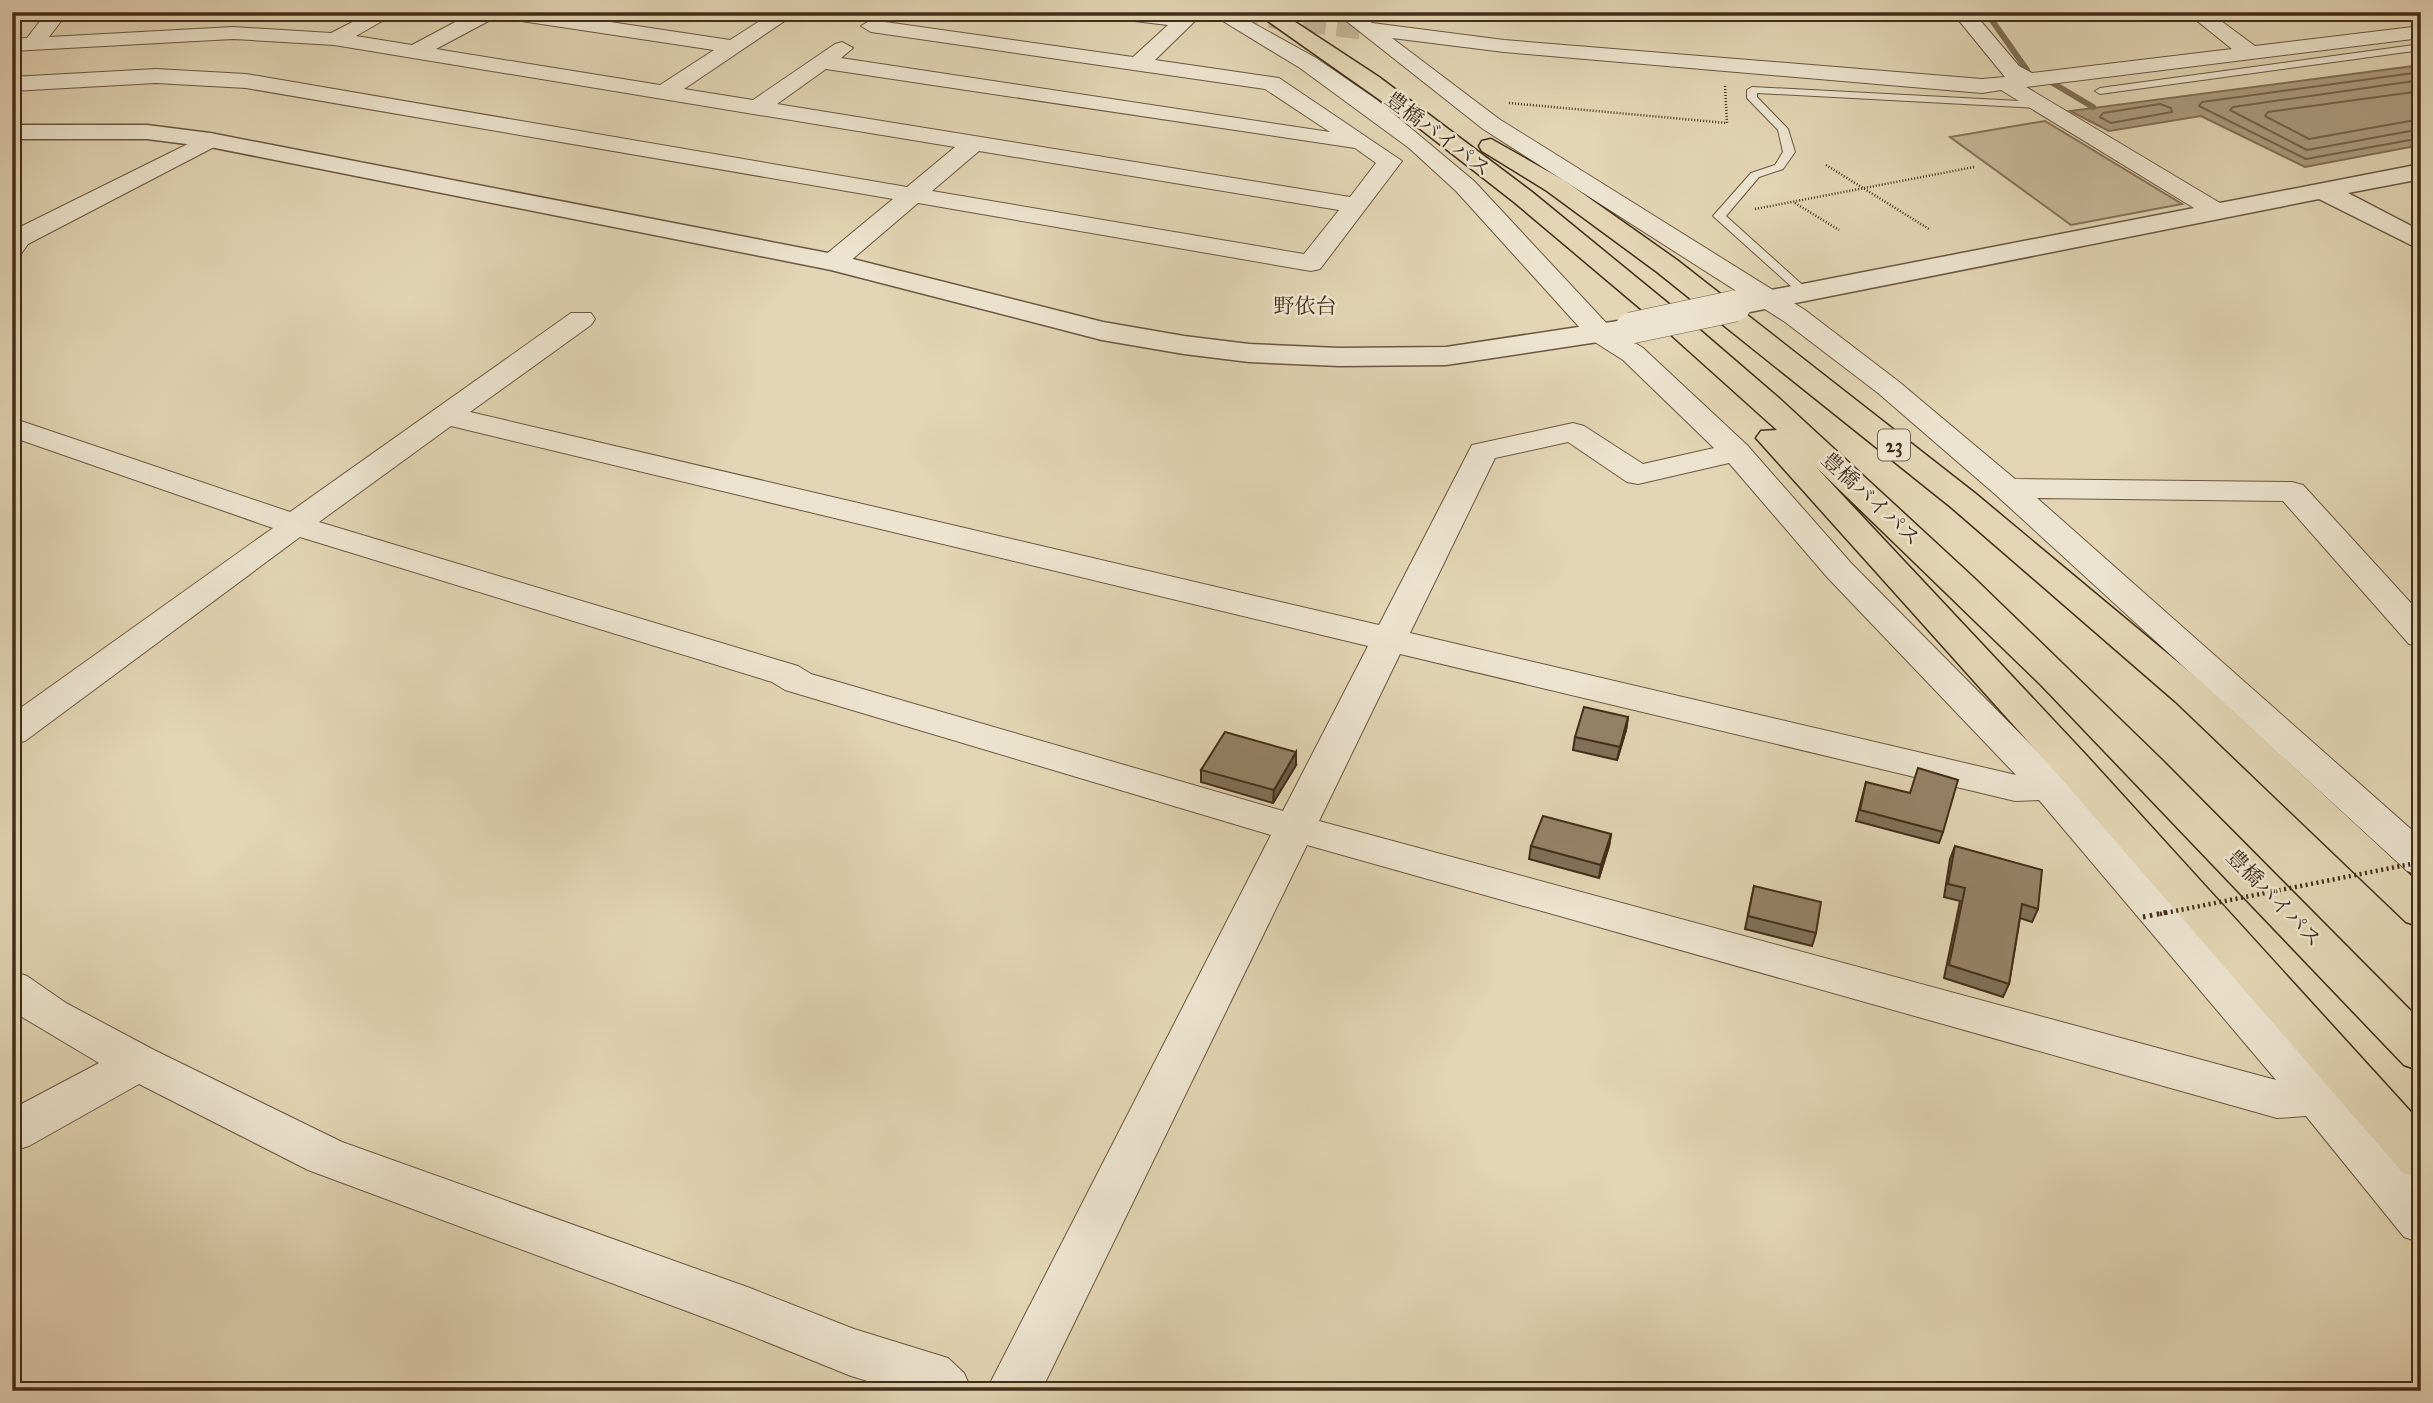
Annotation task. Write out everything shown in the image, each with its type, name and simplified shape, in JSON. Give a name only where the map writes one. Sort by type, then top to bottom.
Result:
[{"type":"highway","name":"豊橋バイパス","points":[[1265,12],[1317,45],[1442,135],[1587,247],[1746,384],[1914,539],[2156,776],[2421,1052]]},
{"type":"highway","name":"23","points":[[1317,45],[1556,186],[1667,266],[1964,501],[2179,684],[2421,911]]},
{"type":"highway","points":[[1746,384],[1759,424],[2073,766],[2421,1158]]},
{"type":"street","points":[[22,44],[58,12]]},
{"type":"street","points":[[155,37],[170,12]]},
{"type":"street","points":[[334,39],[388,12]]},
{"type":"street","points":[[413,52],[490,12]]},
{"type":"street","points":[[502,12],[734,47]]},
{"type":"street","points":[[663,93],[788,12]]},
{"type":"street","points":[[757,107],[891,12]]},
{"type":"street","points":[[1109,12],[1185,21],[1139,64]]},
{"type":"street","points":[[1218,12],[1308,63],[1369,105],[1417,143],[1465,186],[1600,333],[1633,354],[1736,452],[1839,569],[2049,786],[2317,1096],[2421,1222]]},
{"type":"street","points":[[1345,12],[1491,124],[1765,300],[1795,316],[1888,387],[2007,488],[2421,861]]},
{"type":"street","points":[[1962,12],[2011,71],[2016,81],[2040,105],[2216,211]]},
{"type":"street","points":[[2196,12],[2251,53]]},
{"type":"street","points":[[12,84],[156,76],[246,81],[1311,263],[1390,161],[1271,83],[871,26]]},
{"type":"street","points":[[1370,29],[1504,46],[1982,86],[2421,32]]},
{"type":"street","points":[[22,44],[255,33],[334,39],[1355,205]]},
{"type":"street","points":[[194,77],[255,33]]},
{"type":"street","points":[[822,62],[1364,144]]},
{"type":"street","points":[[485,121],[556,76]]},
{"type":"street","points":[[12,132],[147,132],[210,141],[832,262],[1102,331],[1249,353],[1339,357],[1446,356],[1631,328],[2421,171]]},
{"type":"street","points":[[12,248],[17,239],[210,141]]},
{"type":"street","points":[[832,262],[974,143]]},
{"type":"street","points":[[2324,191],[2414,234]]},
{"type":"street","points":[[12,732],[278,541],[296,523],[581,319]]},
{"type":"street","points":[[448,416],[2015,788],[2049,786]]},
{"type":"street","points":[[12,427],[296,523],[785,674],[798,682],[1294,828],[2277,1099],[2317,1096]]},
{"type":"street","points":[[1013,1391],[1483,452],[1573,432],[1638,474],[1736,452]]},
{"type":"street","points":[[2007,488],[2292,492],[2421,636]]},
{"type":"street","points":[[12,988],[50,1015],[138,1063],[325,1156],[750,1311],[851,1352],[929,1375],[945,1391]]},
{"type":"street","points":[[12,1132],[138,1063]]},
{"type":"lane","points":[[2100,91],[2421,47]]},
{"type":"lane","points":[[1802,292],[1719,216],[1755,174],[1780,167],[1789,152],[1783,129],[1752,98],[1752,90],[2040,105]]},
{"type":"path","points":[[1508,103],[1727,124],[1723,64]]},
{"type":"path","points":[[1826,165],[1929,229]]},
{"type":"path","points":[[1719,216],[1974,167]]},
{"type":"path","points":[[1794,202],[1839,230]]},
{"type":"path","points":[[2143,917],[2421,861]]},
{"type":"shaded area","points":[[2045,121],[2182,204],[2071,225],[1950,137]]},
{"type":"water","points":[[2421,65],[2421,145],[2305,167],[2201,116],[2109,131],[2070,111]]},
{"type":"building","points":[[1584,707],[1628,717],[1620,747],[1575,737]]},
{"type":"building","points":[[1225,732],[1296,752],[1274,790],[1201,770]]},
{"type":"building","points":[[1918,768],[1958,780],[1943,832],[1860,810],[1866,782],[1910,793]]},
{"type":"building","points":[[1543,816],[1611,834],[1601,865],[1531,846]]},
{"type":"building","points":[[1955,846],[2042,870],[2038,909],[2022,904],[2009,984],[1949,965],[1965,888],[1948,884]]},
{"type":"building","points":[[1754,886],[1821,902],[1816,933],[1748,916]]},
{"type":"waterway","points":[[1980,12],[1991,19],[2027,70]]},
{"type":"waterway","points":[[2051,82],[2093,107]]},
{"type":"tunnel","points":[[1236,12],[1370,29]]},
{"type":"district","name":"野依台","points":[[1305,306]]}]
